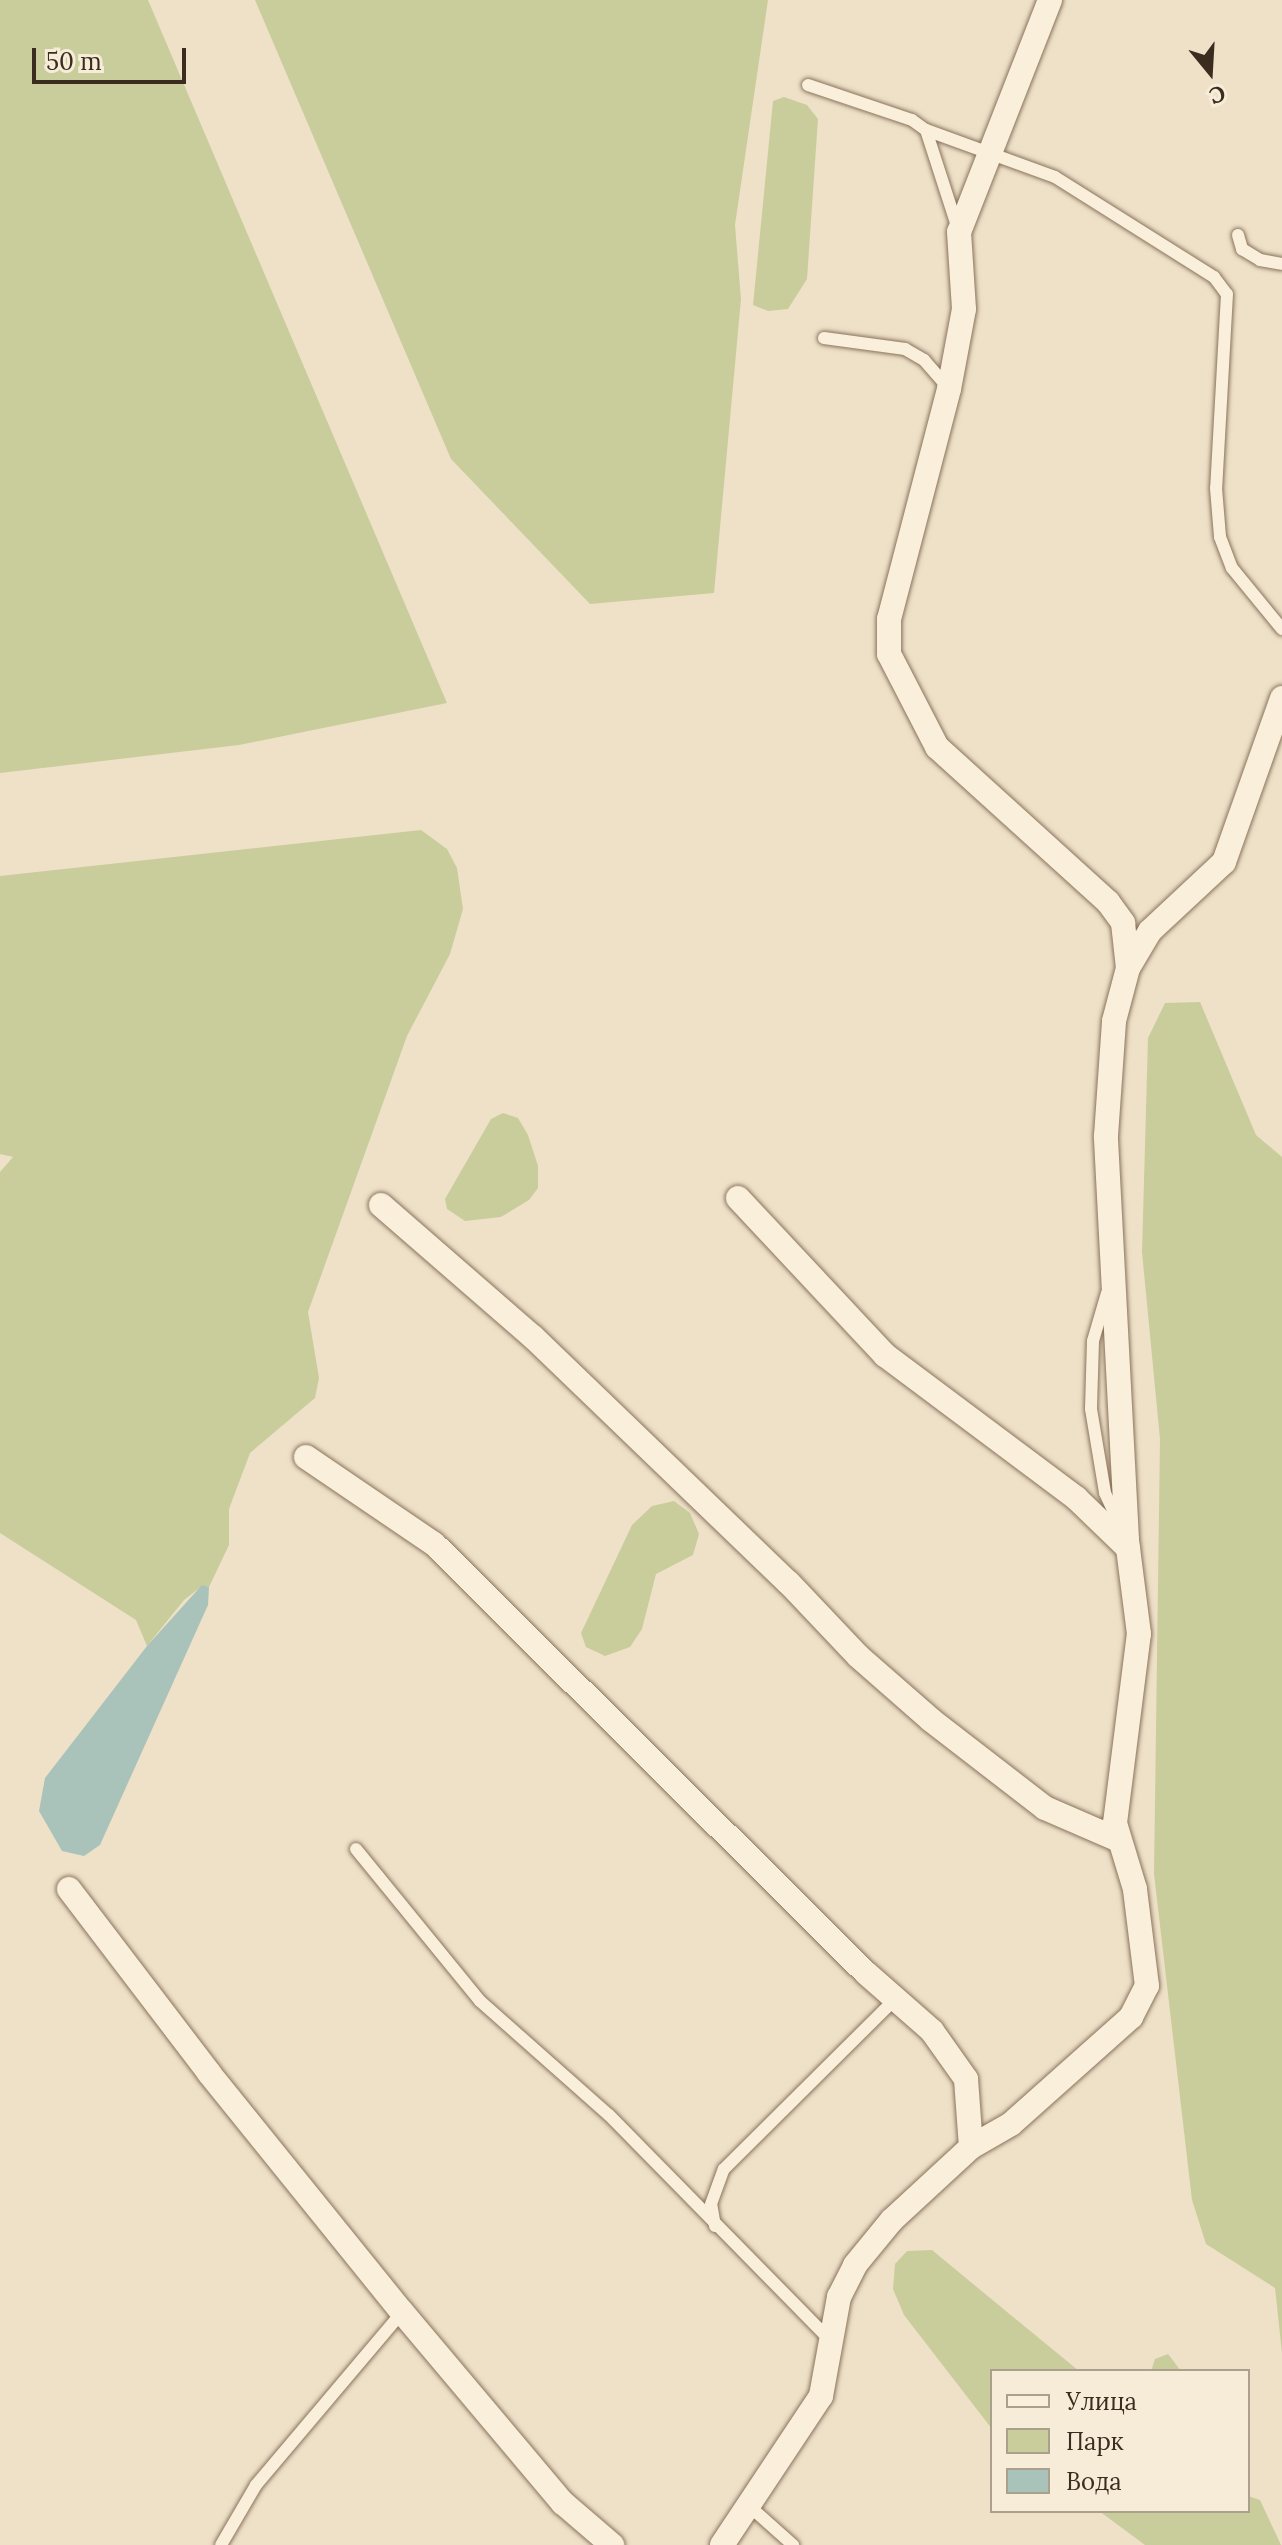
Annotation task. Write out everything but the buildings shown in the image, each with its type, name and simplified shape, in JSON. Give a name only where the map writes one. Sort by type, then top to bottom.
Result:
[{"type":"street","points":[[1050,0],[986,152],[959,232],[964,309],[949,389],[889,619],[889,654],[937,747],[1108,902],[1123,923],[1128,968]]},
{"type":"street","points":[[722,2545],[821,2396],[839,2297],[855,2265],[892,2220],[971,2147],[1011,2124],[1131,2017],[1147,1986],[1135,1889],[1119,1840],[1117,1801],[1139,1634],[1127,1544],[1106,1136],[1114,1021],[1128,968],[1150,931],[1224,862],[1282,698]]},
{"type":"street","points":[[738,1198],[896,1365],[1053,1479],[1127,1544]]},
{"type":"street","points":[[381,1205],[533,1337],[788,1582],[847,1646],[931,1720],[1045,1808],[1119,1840]]},
{"type":"street","points":[[306,1457],[434,1544],[959,2065],[970,2097],[971,2147]]},
{"type":"street","points":[[69,1889],[209,2073],[402,2312],[563,2503],[612,2545]]},
{"type":"lane","points":[[808,85],[912,120],[926,130],[1055,177],[1214,277],[1227,294],[1216,488],[1220,537],[1232,568],[1282,629]]},
{"type":"lane","points":[[926,130],[959,232]]},
{"type":"lane","points":[[1238,235],[1242,249],[1282,264]]},
{"type":"lane","points":[[824,338],[905,349],[924,360],[949,389]]},
{"type":"lane","points":[[356,1849],[480,2001],[609,2115],[832,2342]]},
{"type":"lane","points":[[715,2226],[711,2204],[724,2169],[895,1999]]},
{"type":"lane","points":[[221,2545],[256,2485],[402,2312]]},
{"type":"lane","points":[[747,2504],[793,2545]]},
{"type":"green space","points":[[0,0],[148,0],[447,703],[239,745],[0,773]]},
{"type":"green space","points":[[255,0],[768,0],[735,225],[741,299],[714,593],[590,604],[451,459]]},
{"type":"green space","points":[[784,97],[807,105],[818,119],[807,279],[788,309],[768,311],[753,305],[773,101]]},
{"type":"green space","points":[[421,830],[447,849],[457,868],[463,909],[450,954],[407,1036],[308,1312],[319,1378],[315,1398],[250,1453],[229,1509],[229,1545],[209,1587],[202,1586],[184,1600],[147,1646],[136,1620],[0,1533],[0,1172],[13,1157],[0,1154],[0,876]]},
{"type":"green space","points":[[1200,1002],[1256,1135],[1282,1157],[1282,2353],[1275,2288],[1206,2244],[1192,2200],[1154,1874],[1160,1439],[1142,1252],[1148,1038],[1165,1003]]},
{"type":"green space","points":[[503,1113],[518,1118],[528,1135],[538,1166],[538,1188],[529,1200],[501,1217],[465,1221],[447,1209],[445,1199],[491,1119]]},
{"type":"green space","points":[[674,1501],[690,1513],[699,1534],[693,1555],[656,1574],[642,1629],[630,1647],[605,1656],[586,1647],[581,1633],[632,1525],[652,1506]]},
{"type":"green space","points":[[932,2250],[1077,2369],[990,2369],[990,2426],[904,2315],[893,2289],[895,2264],[907,2251]]},
{"type":"green space","points":[[1168,2354],[1179,2369],[1152,2369],[1155,2359]]},
{"type":"green space","points":[[1250,2497],[1260,2500],[1281,2545],[1145,2545],[1102,2513],[1250,2513]]},
{"type":"water","points":[[202,1585],[209,1587],[208,1605],[100,1845],[84,1856],[62,1851],[39,1811],[45,1778],[147,1646]]}]
